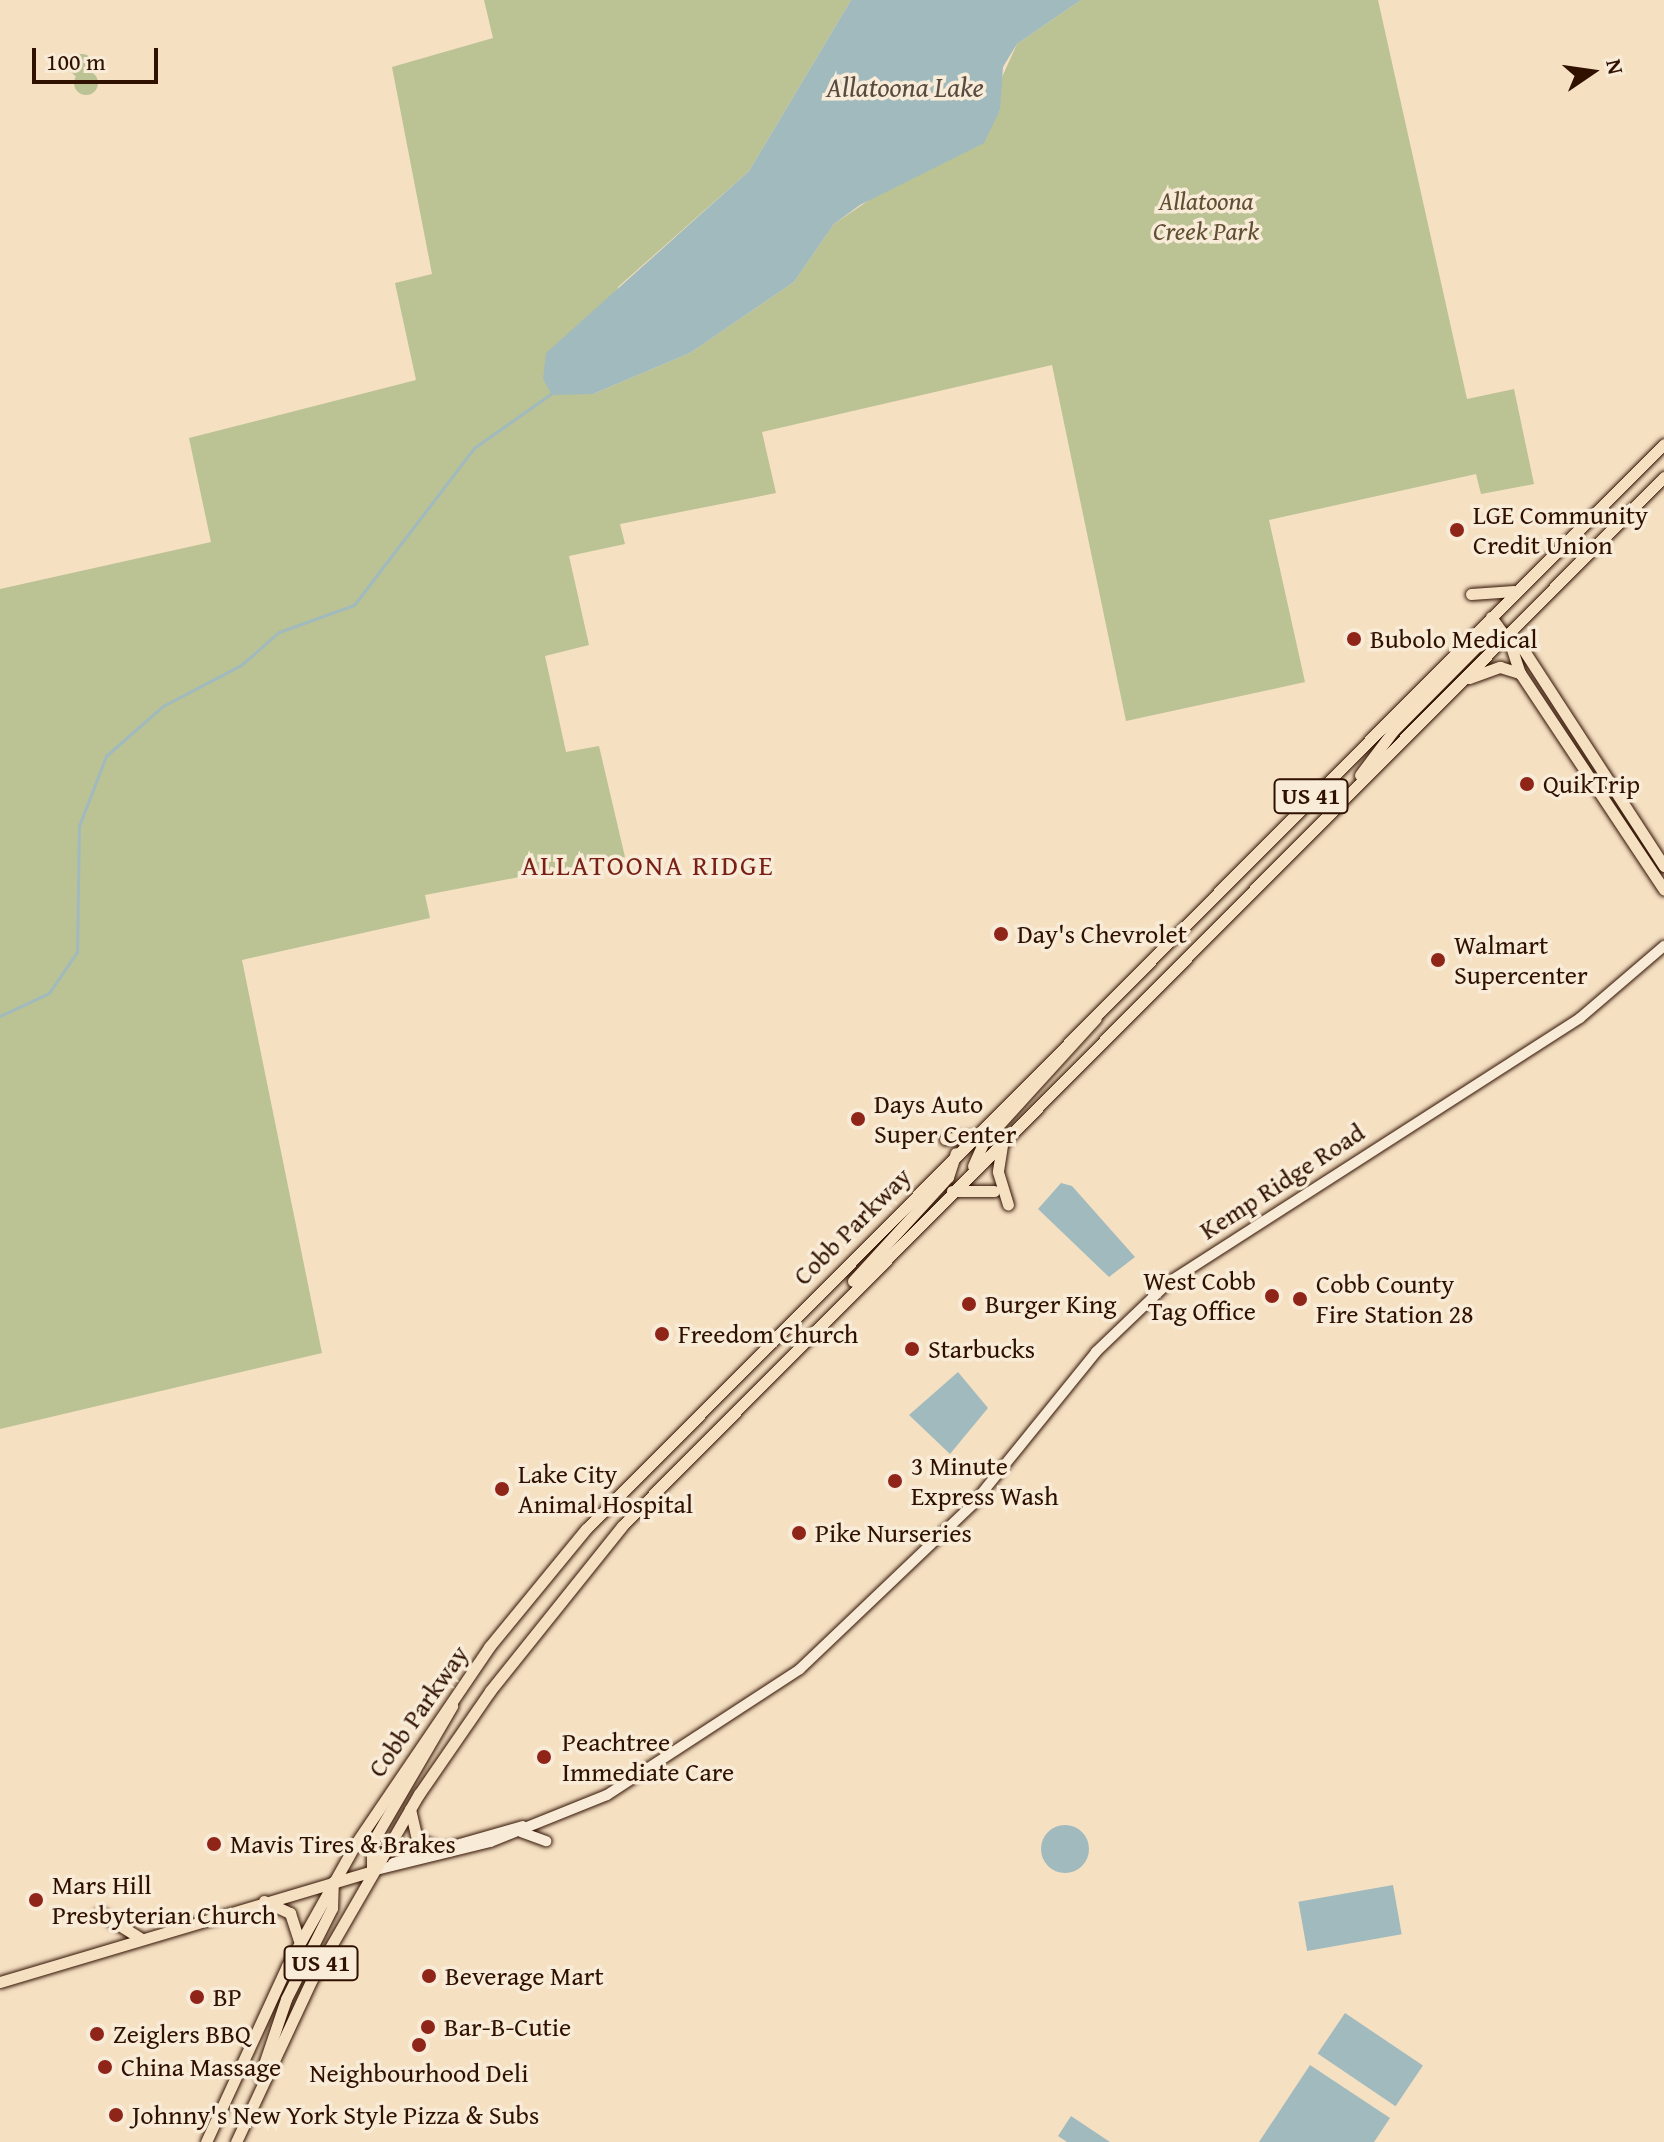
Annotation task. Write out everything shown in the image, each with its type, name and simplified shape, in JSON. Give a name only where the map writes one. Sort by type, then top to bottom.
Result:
[{"type":"main road","name":"Cobb Parkway","points":[[236,2142],[372,1871],[410,1809],[490,1691],[622,1526],[972,1168],[1453,690],[1501,631],[1518,589],[1664,444]]},
{"type":"main road","name":"Cobb Parkway","points":[[206,2142],[299,1944],[333,1881],[458,1690],[634,1477],[1098,1010],[1664,477]]},
{"type":"main road","points":[[1471,594],[1518,589]]},
{"type":"main road","points":[[1501,631],[1520,673],[1664,890]]},
{"type":"main road","points":[[1356,785],[1393,731],[1501,631]]},
{"type":"main road","points":[[1501,631],[1523,649],[1664,866]]},
{"type":"main road","points":[[1453,690],[1487,668],[1520,673]]},
{"type":"main road","points":[[972,1168],[984,1141],[1065,1059],[1098,1010]]},
{"type":"main road","points":[[945,1139],[972,1136]]},
{"type":"main road","points":[[1003,1137],[998,1172],[1008,1204]]},
{"type":"main road","points":[[843,1299],[887,1237],[948,1177],[956,1152]]},
{"type":"main road","points":[[948,1193],[994,1191]]},
{"type":"main road","points":[[0,1982],[263,1901],[372,1871],[372,1843],[458,1690]]},
{"type":"main road","points":[[410,1809],[414,1834],[439,1848]]},
{"type":"main road","points":[[254,2102],[277,2020],[332,1908],[333,1881]]},
{"type":"main road","points":[[263,1901],[290,1913],[299,1944]]},
{"type":"main road","points":[[100,1913],[141,1938]]},
{"type":"street","name":"Kemp Ridge Road","points":[[541,1823],[655,1769],[800,1669],[937,1540],[1096,1352],[1169,1282],[1580,1018],[1664,946]]},
{"type":"street","points":[[372,1871],[521,1832],[541,1823]]},
{"type":"street","points":[[372,1871],[439,1848],[541,1823]]},
{"type":"street","points":[[521,1832],[546,1841]]},
{"type":"green space","name":"Allatoona Creek Park","points":[[484,0],[851,0],[749,171],[618,287],[593,394],[690,353],[794,282],[834,224],[1000,111],[997,88],[1017,44],[1081,0],[1378,0],[1467,399],[1514,389],[1534,484],[1481,494],[1476,474],[1269,520],[1305,682],[1126,721],[1052,365],[762,432],[776,493],[620,524],[625,544],[569,556],[589,645],[545,656],[566,752],[599,746],[625,857],[425,895],[430,918],[242,960],[322,1353],[0,1429],[0,589],[211,542],[189,438],[416,380],[395,283],[432,274],[392,67],[493,38]]},
{"type":"green space","points":[[82,54],[90,58],[94,66],[90,74],[82,78],[74,74],[70,66],[74,58]]},
{"type":"green space","points":[[86,71],[94,75],[98,83],[94,91],[86,95],[78,91],[74,83],[78,75]]},
{"type":"water","name":"Allatoona Lake","points":[[851,0],[1081,0],[1017,44],[1003,67],[1000,110],[984,143],[860,205],[834,224],[794,282],[690,353],[593,394],[552,395],[543,379],[546,353],[749,171]]},
{"type":"water","points":[[1061,1183],[1072,1186],[1135,1257],[1109,1277],[1038,1209]]},
{"type":"water","points":[[958,1372],[988,1408],[950,1454],[909,1415]]},
{"type":"water","points":[[1065,1825],[1074,1826],[1082,1832],[1088,1840],[1088,1858],[1082,1866],[1074,1872],[1065,1873],[1056,1872],[1048,1866],[1042,1858],[1041,1849],[1042,1840],[1048,1832],[1056,1826]]},
{"type":"water","points":[[1393,1885],[1402,1934],[1307,1951],[1298,1902]]},
{"type":"water","points":[[1345,2013],[1423,2066],[1396,2106],[1318,2054]]},
{"type":"water","points":[[1310,2065],[1390,2118],[1374,2142],[1259,2142]]},
{"type":"water","points":[[1071,2116],[1110,2142],[1067,2142],[1058,2136]]},
{"type":"waterway","points":[[0,1016],[49,993],[77,952],[79,826],[106,756],[163,706],[241,665],[279,632],[354,605],[474,448],[552,393]]},
{"type":"place","name":"LGE Community Credit Union","points":[[1457,530]]},
{"type":"place","name":"Bubolo Medical","points":[[1354,639]]},
{"type":"place","name":"QuikTrip","points":[[1527,784]]},
{"type":"place","name":"Day's Chevrolet","points":[[1001,934]]},
{"type":"place","name":"Walmart Supercenter","points":[[1438,960]]},
{"type":"place","name":"Days Auto Super Center","points":[[858,1119]]},
{"type":"place","name":"West Cobb Tag Office","points":[[1272,1296]]},
{"type":"place","name":"Cobb County Fire Station 28","points":[[1300,1299]]},
{"type":"place","name":"Burger King","points":[[969,1304]]},
{"type":"place","name":"Freedom Church","points":[[662,1334]]},
{"type":"place","name":"Starbucks","points":[[912,1349]]},
{"type":"place","name":"3 Minute Express Wash","points":[[895,1481]]},
{"type":"place","name":"Lake City Animal Hospital","points":[[502,1489]]},
{"type":"place","name":"Pike Nurseries","points":[[799,1533]]},
{"type":"place","name":"Peachtree Immediate Care","points":[[544,1757]]},
{"type":"place","name":"Mavis Tires & Brakes","points":[[214,1844]]},
{"type":"place","name":"Mars Hill Presbyterian Church","points":[[36,1900]]},
{"type":"place","name":"Beverage Mart","points":[[429,1976]]},
{"type":"place","name":"BP","points":[[197,1997]]},
{"type":"place","name":"Bar-B-Cutie","points":[[428,2027]]},
{"type":"place","name":"Zeiglers BBQ","points":[[97,2034]]},
{"type":"place","name":"Neighbourhood Deli","points":[[419,2045]]},
{"type":"place","name":"China Massage","points":[[105,2067]]},
{"type":"place","name":"Johnny's New York Style Pizza & Subs","points":[[116,2115]]},
{"type":"district","name":"ALLATOONA RIDGE","points":[[648,865]]}]
